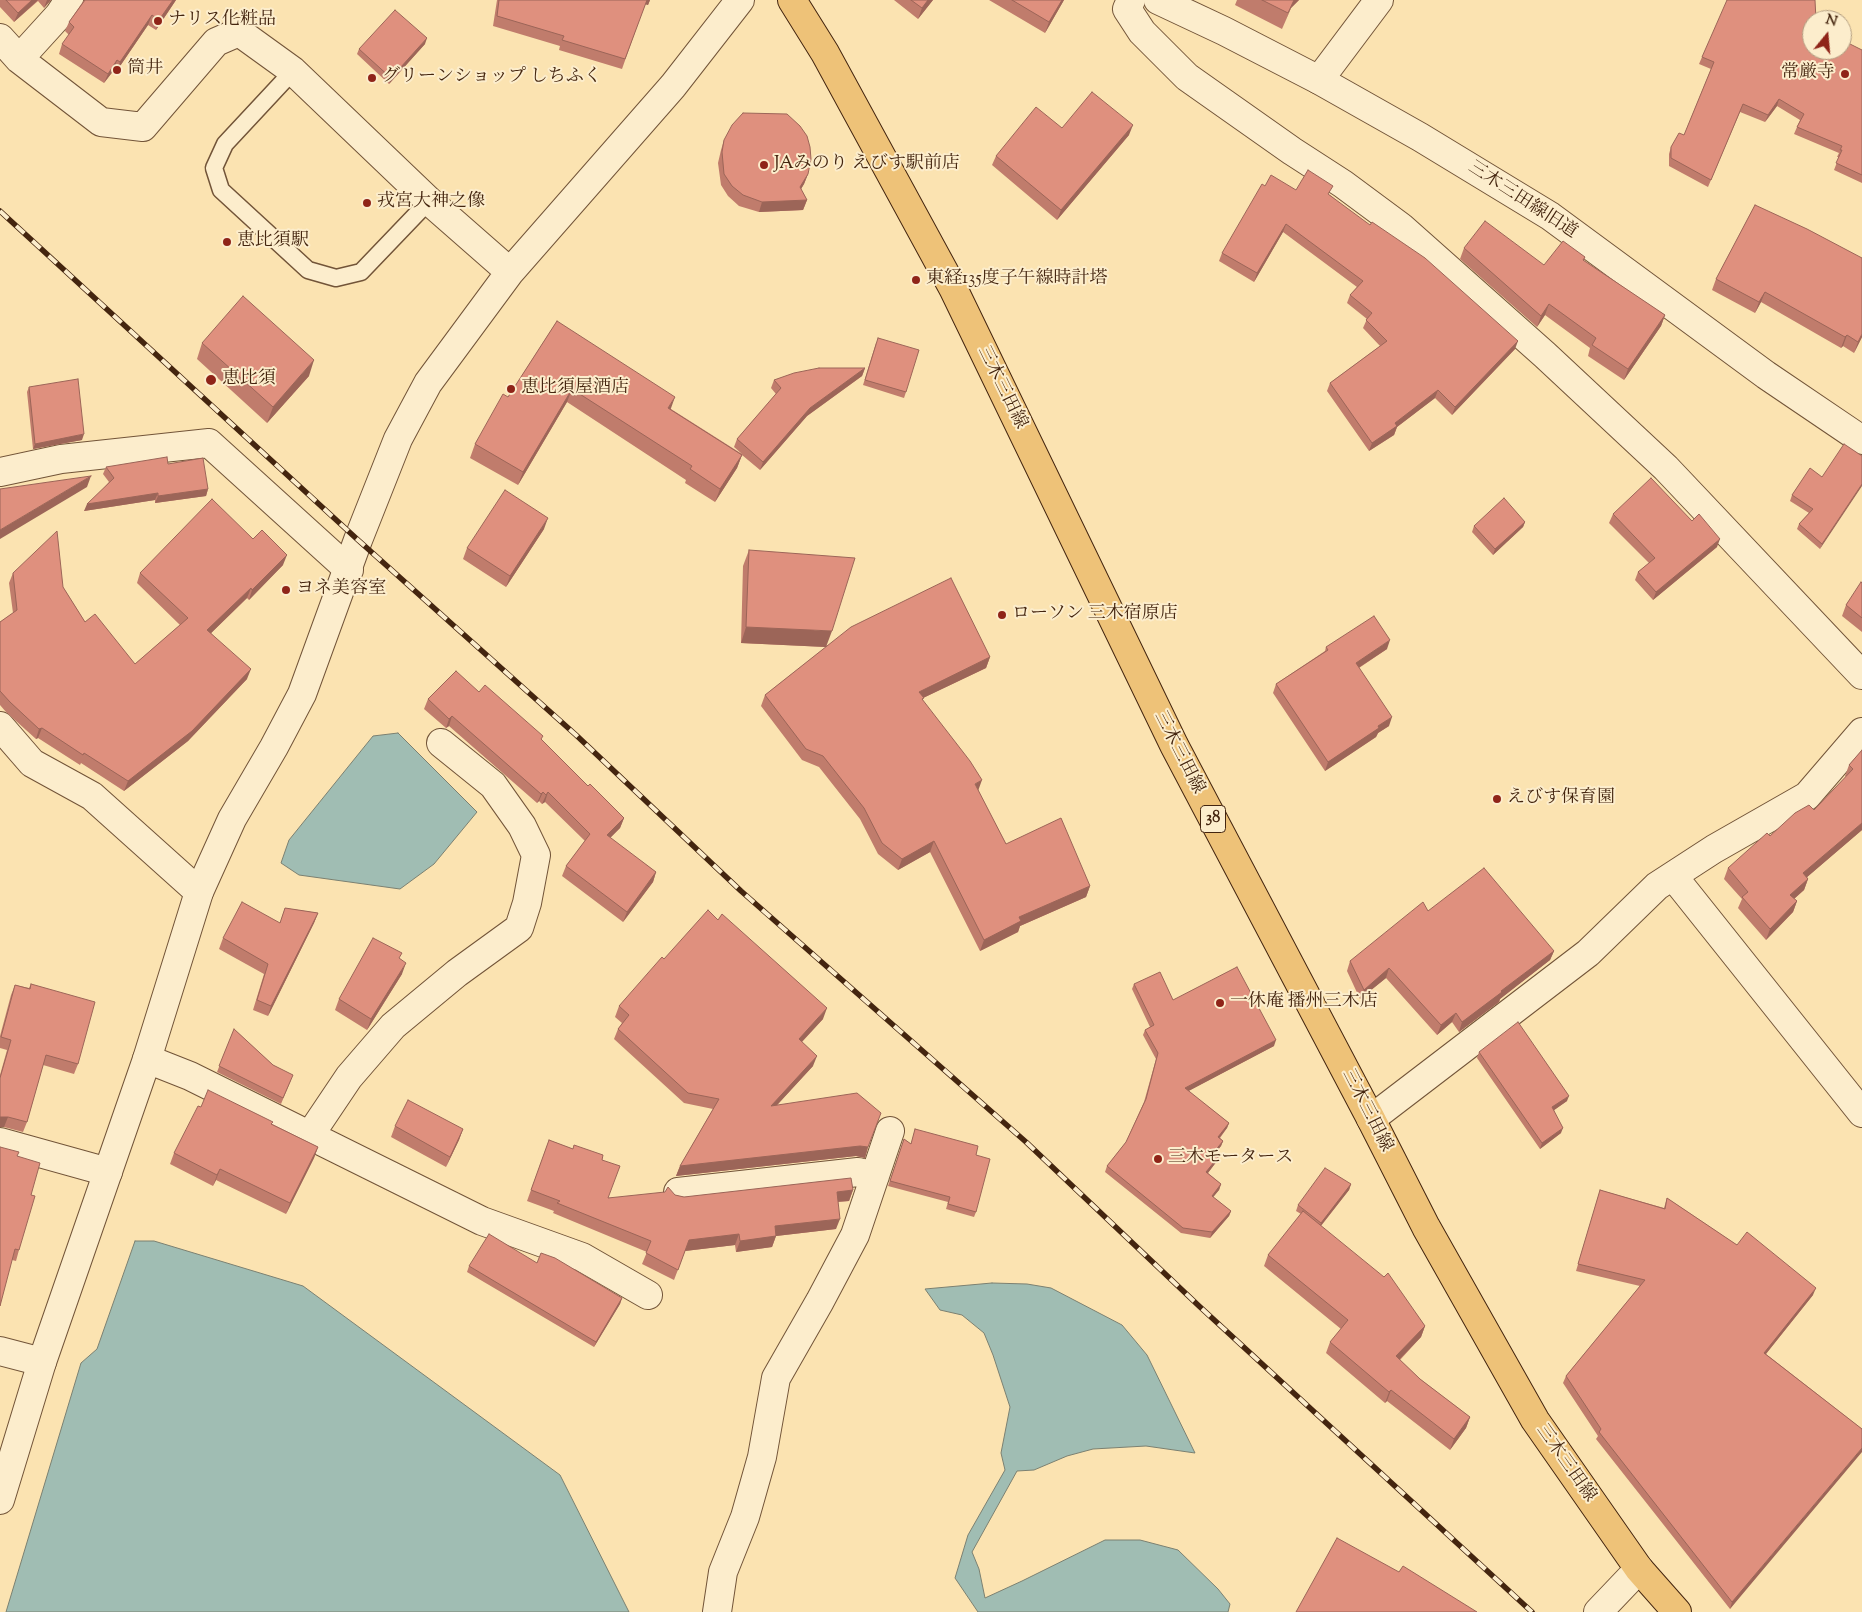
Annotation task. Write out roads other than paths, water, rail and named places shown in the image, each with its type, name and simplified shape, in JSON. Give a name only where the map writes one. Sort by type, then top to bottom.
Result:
[{"type":"main road","name":"三木三田線","points":[[792,0],[825,53],[953,288],[1174,745],[1426,1227],[1535,1420],[1638,1569],[1677,1612]]},
{"type":"street","points":[[19,58],[59,15],[69,0]]},
{"type":"street","points":[[0,1500],[42,1362],[147,1059],[199,892],[232,819],[274,748],[302,694],[349,570],[358,540],[398,439],[428,383],[510,272],[673,86],[740,0]]},
{"type":"street","points":[[1131,0],[1127,9],[1142,32],[1187,77],[1292,151],[1343,184],[1401,227],[1546,355],[1666,468],[1862,675]]},
{"type":"street","name":"三木三田線旧道","points":[[1158,0],[1224,31],[1319,80],[1420,137],[1550,216],[1766,375],[1862,440]]},
{"type":"street","points":[[1319,80],[1379,0]]},
{"type":"street","points":[[0,38],[19,58],[101,122],[143,127],[216,42],[240,32],[293,71],[429,201],[510,272]]},
{"type":"street","points":[[0,472],[61,459],[209,443],[349,570]]},
{"type":"street","points":[[0,726],[32,763],[92,796],[199,892]]},
{"type":"street","points":[[1371,1119],[1588,953],[1657,886],[1714,849],[1807,796],[1862,732]]},
{"type":"street","points":[[310,1135],[349,1078],[393,1026],[457,973],[519,928],[527,903],[536,855],[522,826],[493,785],[442,743]]},
{"type":"street","points":[[1673,876],[1862,1113]]},
{"type":"street","points":[[147,1059],[190,1076],[482,1221],[582,1257],[648,1295]]},
{"type":"street","points":[[717,1612],[723,1572],[745,1517],[762,1457],[776,1378],[855,1235],[890,1131]]},
{"type":"street","points":[[0,1142],[108,1172]]},
{"type":"street","points":[[678,1192],[858,1172],[875,1176]]},
{"type":"street","points":[[0,1351],[42,1362]]},
{"type":"street","points":[[1598,1612],[1638,1569]]},
{"type":"lane","points":[[293,71],[224,144],[214,168],[221,190],[308,270],[336,278],[361,272],[429,201]]},
{"type":"water","points":[[398,733],[477,812],[434,864],[400,889],[299,875],[281,863],[289,840],[373,736]]},
{"type":"water","points":[[135,1241],[154,1241],[303,1286],[560,1475],[629,1612],[6,1612],[81,1363],[97,1349]]},
{"type":"water","points":[[992,1283],[1027,1284],[1051,1288],[1122,1325],[1147,1355],[1195,1453],[1146,1446],[1093,1449],[1067,1456],[1034,1470],[1017,1471],[972,1552],[979,1569],[985,1598],[1105,1540],[1140,1540],[1178,1550],[1218,1589],[1230,1604],[1228,1612],[978,1612],[955,1578],[968,1535],[1005,1470],[1001,1453],[1010,1407],[984,1333],[962,1315],[940,1310],[925,1289]]},
{"type":"railway","points":[[0,211],[358,540],[576,735],[741,891],[1026,1142],[1199,1306],[1532,1612]]},
{"type":"place","name":"ナリス化粧品","points":[[158,21]]},
{"type":"place","name":"筒井","points":[[117,70]]},
{"type":"place","name":"常厳寺","points":[[1845,74]]},
{"type":"place","name":"グリーンショップ しちふく","points":[[372,78]]},
{"type":"place","name":"JAみのり えびす駅前店","points":[[764,165]]},
{"type":"place","name":"戎宮大神之像","points":[[367,203]]},
{"type":"place","name":"恵比須駅","points":[[227,242]]},
{"type":"place","name":"東経135度子午線時計塔","points":[[916,280]]},
{"type":"place","name":"恵比須","points":[[211,380]]},
{"type":"place","name":"恵比須屋酒店","points":[[511,389]]},
{"type":"place","name":"ヨネ美容室","points":[[286,590]]},
{"type":"place","name":"ローソン 三木宿原店","points":[[1002,615]]},
{"type":"place","name":"えびす保育園","points":[[1497,799]]},
{"type":"place","name":"一休庵 播州三木店","points":[[1220,1003]]},
{"type":"place","name":"三木モータース","points":[[1158,1159]]}]
